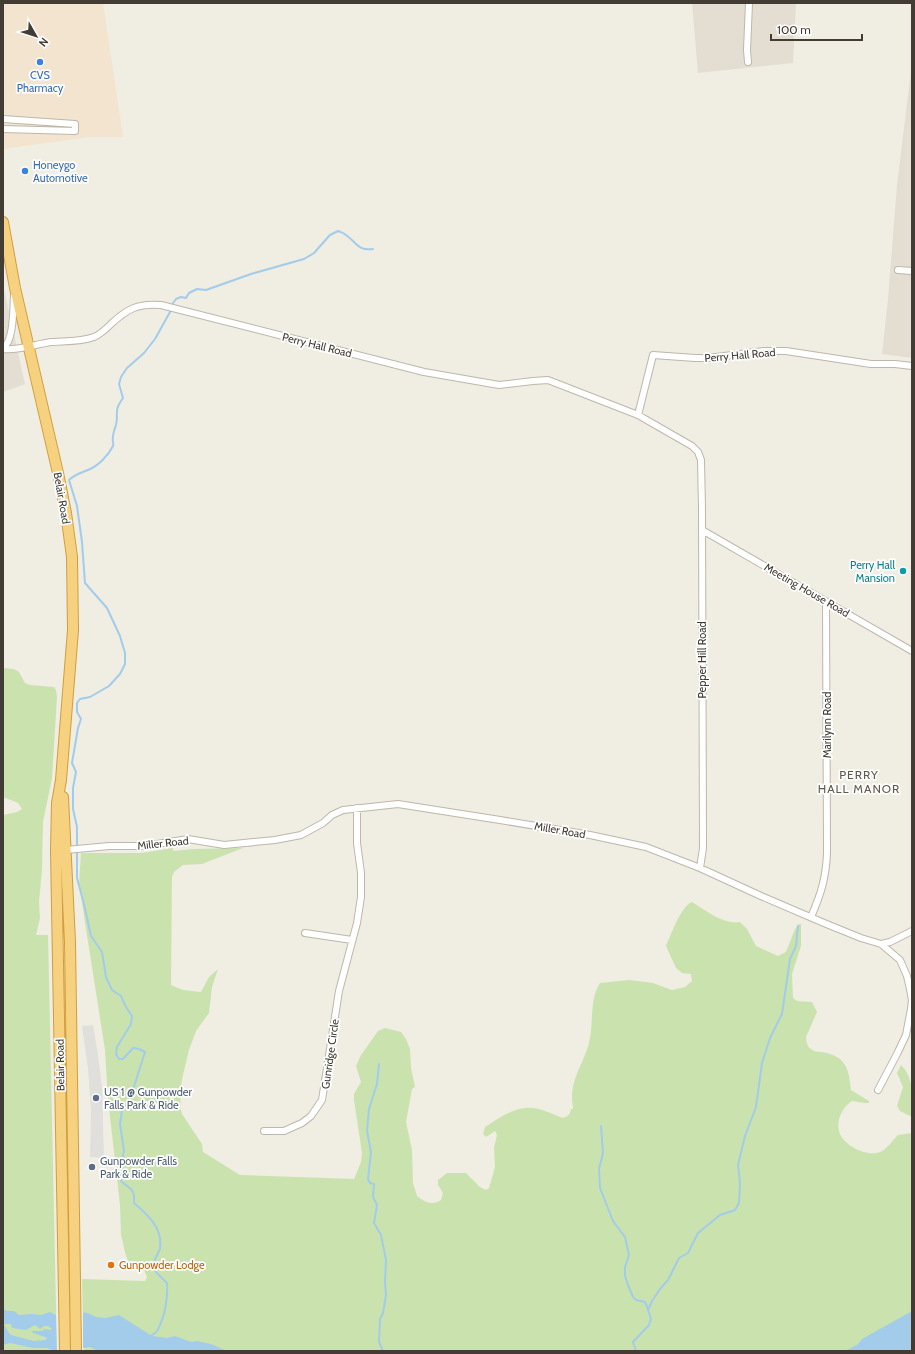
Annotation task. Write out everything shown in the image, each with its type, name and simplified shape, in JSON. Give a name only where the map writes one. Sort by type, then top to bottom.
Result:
[{"type":"highway","name":"Belair Road","points":[[3,222],[15,288],[58,473],[66,513],[72,557],[73,630],[61,780],[57,803],[69,850],[76,1351]]},
{"type":"highway","name":"Belair Road","points":[[65,1351],[64,1283],[69,850]]},
{"type":"street","points":[[748,62],[747,50],[750,3]]},
{"type":"street","points":[[3,119],[75,124],[75,131],[3,129]]},
{"type":"street","points":[[898,270],[912,271]]},
{"type":"street","name":"Perry Hall Road","points":[[3,349],[8,344],[12,333],[15,288]]},
{"type":"street","name":"Perry Hall Road","points":[[3,349],[15,350],[28,346],[94,338],[104,332],[124,313],[138,305],[154,304],[172,307],[424,372],[499,385],[533,380],[548,380],[638,415],[686,442],[698,452]]},
{"type":"street","name":"Perry Hall Road","points":[[638,415],[653,355],[695,358],[764,351],[786,351],[871,364],[912,366]]},
{"type":"street","name":"Pepper Hill Road","points":[[698,452],[701,460],[702,530],[703,848],[700,868]]},
{"type":"street","name":"Meeting House Road","points":[[702,530],[912,651]]},
{"type":"street","name":"Marilynn Road","points":[[810,917],[825,879],[828,853],[826,602]]},
{"type":"street","name":"Miller Road","points":[[69,850],[109,846],[145,846],[188,839],[224,845],[287,838],[301,835],[323,823],[332,815],[343,810],[398,804],[590,835],[646,847],[700,868],[810,917],[861,938],[881,944],[900,960],[907,976],[912,1000],[906,1035],[895,1060],[878,1090]]},
{"type":"street","name":"Gunridge Circle","points":[[264,1131],[284,1131],[302,1123],[311,1116],[322,1100],[339,991],[357,923],[361,897],[361,873],[357,843],[357,808]]},
{"type":"street","points":[[881,944],[890,942],[912,931]]},
{"type":"street","points":[[306,933],[352,940]]},
{"type":"shaded area","points":[[3,3],[103,3],[123,137],[90,137],[3,149]]},
{"type":"shaded area","points":[[692,3],[796,3],[793,63],[698,73]]},
{"type":"shaded area","points":[[912,63],[912,358],[882,354],[897,185]]},
{"type":"shaded area","points":[[3,285],[25,384],[3,392]]},
{"type":"shaded area","name":"US 1 @ Gunpowder Falls Park & Ride","points":[[93,1025],[102,1088],[104,1158],[90,1157],[91,1109],[88,1069],[82,1026]]},
{"type":"green space","points":[[3,668],[14,669],[19,672],[25,683],[30,685],[54,687],[57,697],[52,778],[43,822],[42,869],[39,902],[40,918],[36,935],[48,935],[57,1351],[3,1351],[3,815],[17,812],[22,809],[18,803],[3,797]]},
{"type":"green space","points":[[173,848],[173,851],[243,848],[202,864],[183,865],[174,872],[172,877],[171,985],[183,990],[201,992],[209,977],[218,969],[212,987],[209,1013],[196,1031],[189,1050],[182,1079],[180,1107],[182,1114],[202,1144],[203,1152],[240,1175],[354,1179],[361,1162],[362,1153],[354,1100],[354,1094],[361,1082],[356,1066],[361,1055],[378,1031],[385,1028],[401,1032],[410,1049],[411,1068],[415,1087],[412,1089],[406,1122],[412,1150],[413,1183],[417,1196],[432,1203],[441,1200],[443,1193],[438,1185],[438,1180],[447,1173],[466,1173],[480,1187],[486,1190],[489,1188],[495,1167],[494,1148],[497,1135],[495,1131],[486,1137],[483,1134],[485,1127],[508,1113],[526,1108],[541,1110],[563,1118],[569,1115],[571,1109],[573,1109],[572,1098],[574,1082],[589,1043],[594,997],[600,983],[629,980],[653,983],[672,990],[685,987],[692,981],[691,974],[682,973],[676,968],[666,946],[680,915],[688,905],[692,902],[721,919],[740,922],[747,929],[756,946],[778,956],[786,952],[795,929],[799,924],[801,924],[801,946],[792,974],[793,998],[797,1001],[812,1002],[817,1012],[806,1037],[806,1041],[809,1048],[812,1050],[830,1054],[841,1060],[845,1065],[849,1076],[851,1090],[869,1101],[869,1103],[865,1103],[852,1101],[845,1107],[840,1115],[838,1125],[840,1134],[851,1146],[863,1152],[875,1153],[885,1149],[898,1135],[912,1133],[912,1351],[84,1351],[82,1279],[145,1281],[147,1277],[141,1262],[134,1270],[132,1269],[126,1256],[121,1235],[120,1205],[108,1099],[105,1050],[79,884],[81,853],[142,853]]},
{"type":"green space","points":[[901,1065],[909,1076],[911,1083],[912,1117],[900,1111],[897,1106],[903,1087],[897,1073]]},
{"type":"water","points":[[3,1309],[14,1311],[19,1315],[41,1315],[50,1312],[56,1315],[83,1312],[96,1317],[105,1318],[119,1315],[152,1336],[167,1338],[175,1336],[191,1342],[197,1341],[211,1344],[227,1351],[98,1351],[90,1347],[57,1351],[10,1343],[3,1345]],"holes":[[[11,1324],[12,1328],[26,1330],[35,1325],[40,1329],[44,1326],[48,1326],[52,1329],[32,1331],[33,1333],[47,1338],[45,1340],[34,1341],[11,1335],[4,1325]]]},
{"type":"water","points":[[912,1311],[912,1351],[845,1351],[857,1345],[862,1339]]},
{"type":"pier","points":[[83,1310],[83,1350],[57,1351],[56,1313]]},
{"type":"waterway","points":[[149,1337],[157,1330],[164,1313],[167,1295],[167,1283],[157,1273],[153,1266],[160,1248],[159,1234],[157,1228],[149,1217],[134,1203],[134,1195],[132,1190],[121,1181],[119,1172],[124,1151],[120,1124],[122,1110],[130,1099],[145,1052],[133,1048],[123,1059],[119,1059],[116,1054],[117,1047],[131,1024],[132,1016],[121,996],[112,990],[106,977],[102,952],[91,936],[77,878],[77,827],[73,809],[73,788],[76,772],[72,763],[81,719],[77,712],[77,703],[80,699],[90,697],[109,686],[120,674],[125,664],[125,653],[120,636],[107,608],[85,583],[82,542],[77,506],[69,480],[95,466],[111,450],[117,421],[117,409],[123,398],[119,384],[121,377],[127,368],[144,353],[155,339],[176,299],[181,297],[186,298],[189,293],[197,289],[206,290],[251,274],[304,259],[314,253],[330,235],[338,231],[345,234],[361,248],[373,249]]},
{"type":"waterway","points":[[636,1351],[633,1342],[649,1325],[651,1319],[648,1310],[652,1301],[668,1280],[679,1258],[688,1253],[698,1233],[720,1215],[735,1210],[739,1203],[740,1183],[738,1165],[745,1136],[756,1107],[762,1063],[770,1038],[782,1014],[790,959],[796,946],[798,926]]},
{"type":"waterway","points":[[379,1064],[377,1084],[369,1109],[367,1131],[371,1152],[368,1179],[370,1183],[374,1184],[373,1197],[377,1205],[374,1223],[381,1235],[386,1260],[386,1295],[383,1313],[380,1319],[379,1342],[383,1351]]},
{"type":"waterway","points":[[601,1126],[603,1153],[599,1169],[600,1188],[613,1221],[625,1237],[629,1255],[625,1267],[625,1276],[628,1285],[633,1297],[636,1300],[645,1302],[648,1309]]},
{"type":"place","name":"CVS Pharmacy","points":[[40,62]]},
{"type":"place","name":"Honeygo Automotive","points":[[25,171]]},
{"type":"place","name":"Perry Hall Mansion","points":[[903,571]]},
{"type":"place","name":"US 1 @ Gunpowder Falls Park & Ride","points":[[96,1098]]},
{"type":"place","name":"Gunpowder Falls Park & Ride","points":[[92,1167]]},
{"type":"place","name":"Gunpowder Lodge","points":[[111,1265]]},
{"type":"district","name":"PERRY HALL MANOR","points":[[859,782]]}]
